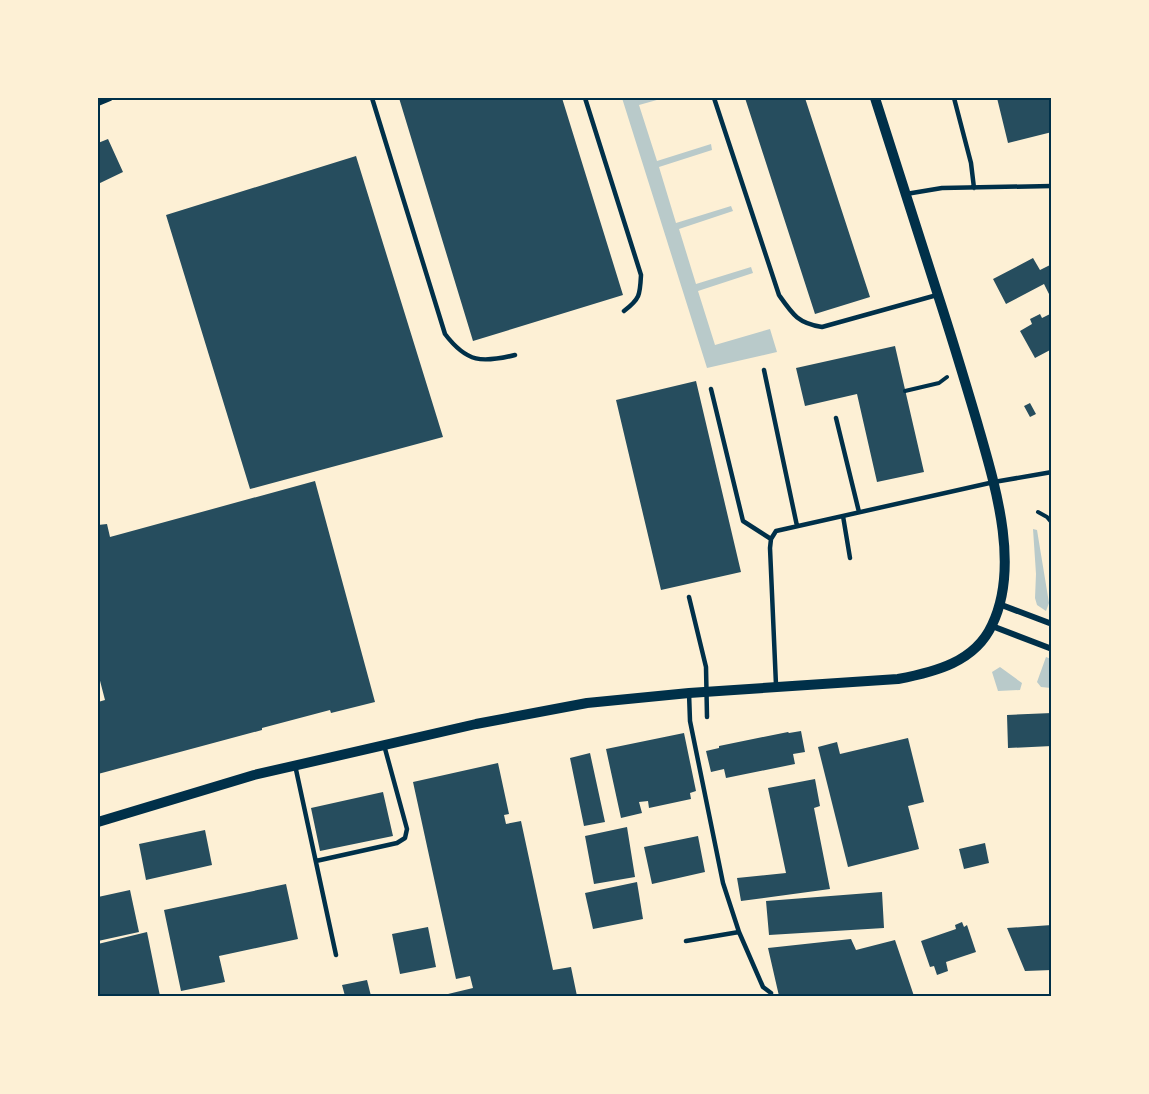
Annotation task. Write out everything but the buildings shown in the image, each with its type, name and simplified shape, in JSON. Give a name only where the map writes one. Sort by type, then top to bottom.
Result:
[{"type":"street","points":[[98,103],[110,98]]},
{"type":"street","points":[[98,822],[295,765],[476,724],[587,703],[688,693],[898,679],[932,672],[962,659],[980,642],[992,626],[1004,589],[1004,539],[994,482],[938,294],[875,98]]},
{"type":"street","points":[[999,604],[1052,624]]},
{"type":"street","points":[[992,626],[1052,649]]},
{"type":"lane","points":[[372,98],[445,334],[456,349],[472,358],[492,360],[515,355]]},
{"type":"lane","points":[[585,98],[641,275],[640,294],[636,302],[624,311]]},
{"type":"lane","points":[[714,98],[779,295],[795,318],[809,325],[822,327],[938,294]]},
{"type":"lane","points":[[954,98],[971,163],[974,188]]},
{"type":"lane","points":[[906,194],[942,188],[1052,186]]},
{"type":"lane","points":[[764,370],[797,526]]},
{"type":"lane","points":[[711,389],[743,521],[771,540]]},
{"type":"lane","points":[[836,418],[859,512]]},
{"type":"lane","points":[[777,688],[771,540],[776,531],[994,482],[1052,472]]},
{"type":"lane","points":[[843,516],[850,558]]},
{"type":"lane","points":[[689,597],[706,668],[707,717]]},
{"type":"lane","points":[[688,693],[690,721],[723,883],[739,932],[763,987],[771,993]]},
{"type":"lane","points":[[315,861],[397,843],[405,838],[407,829],[384,745]]},
{"type":"lane","points":[[295,765],[336,955]]},
{"type":"lane","points":[[686,941],[739,932]]},
{"type":"path","points":[[905,391],[939,383]]},
{"type":"path","points":[[1038,512],[1047,517],[1052,524]]},
{"type":"shaded area","points":[[622,98],[664,98],[639,105],[657,161],[711,144],[712,150],[659,167],[676,223],[731,206],[733,211],[679,229],[696,284],[751,267],[753,273],[698,291],[715,345],[770,329],[777,352],[707,368]]},
{"type":"shaded area","points":[[1033,529],[1037,530],[1049,603],[1046,611],[1037,605],[1035,598]]},
{"type":"shaded area","points":[[1046,657],[1051,659],[1051,688],[1041,687],[1037,682]]},
{"type":"shaded area","points":[[1000,667],[1022,683],[1020,690],[998,691],[992,672]]}]
